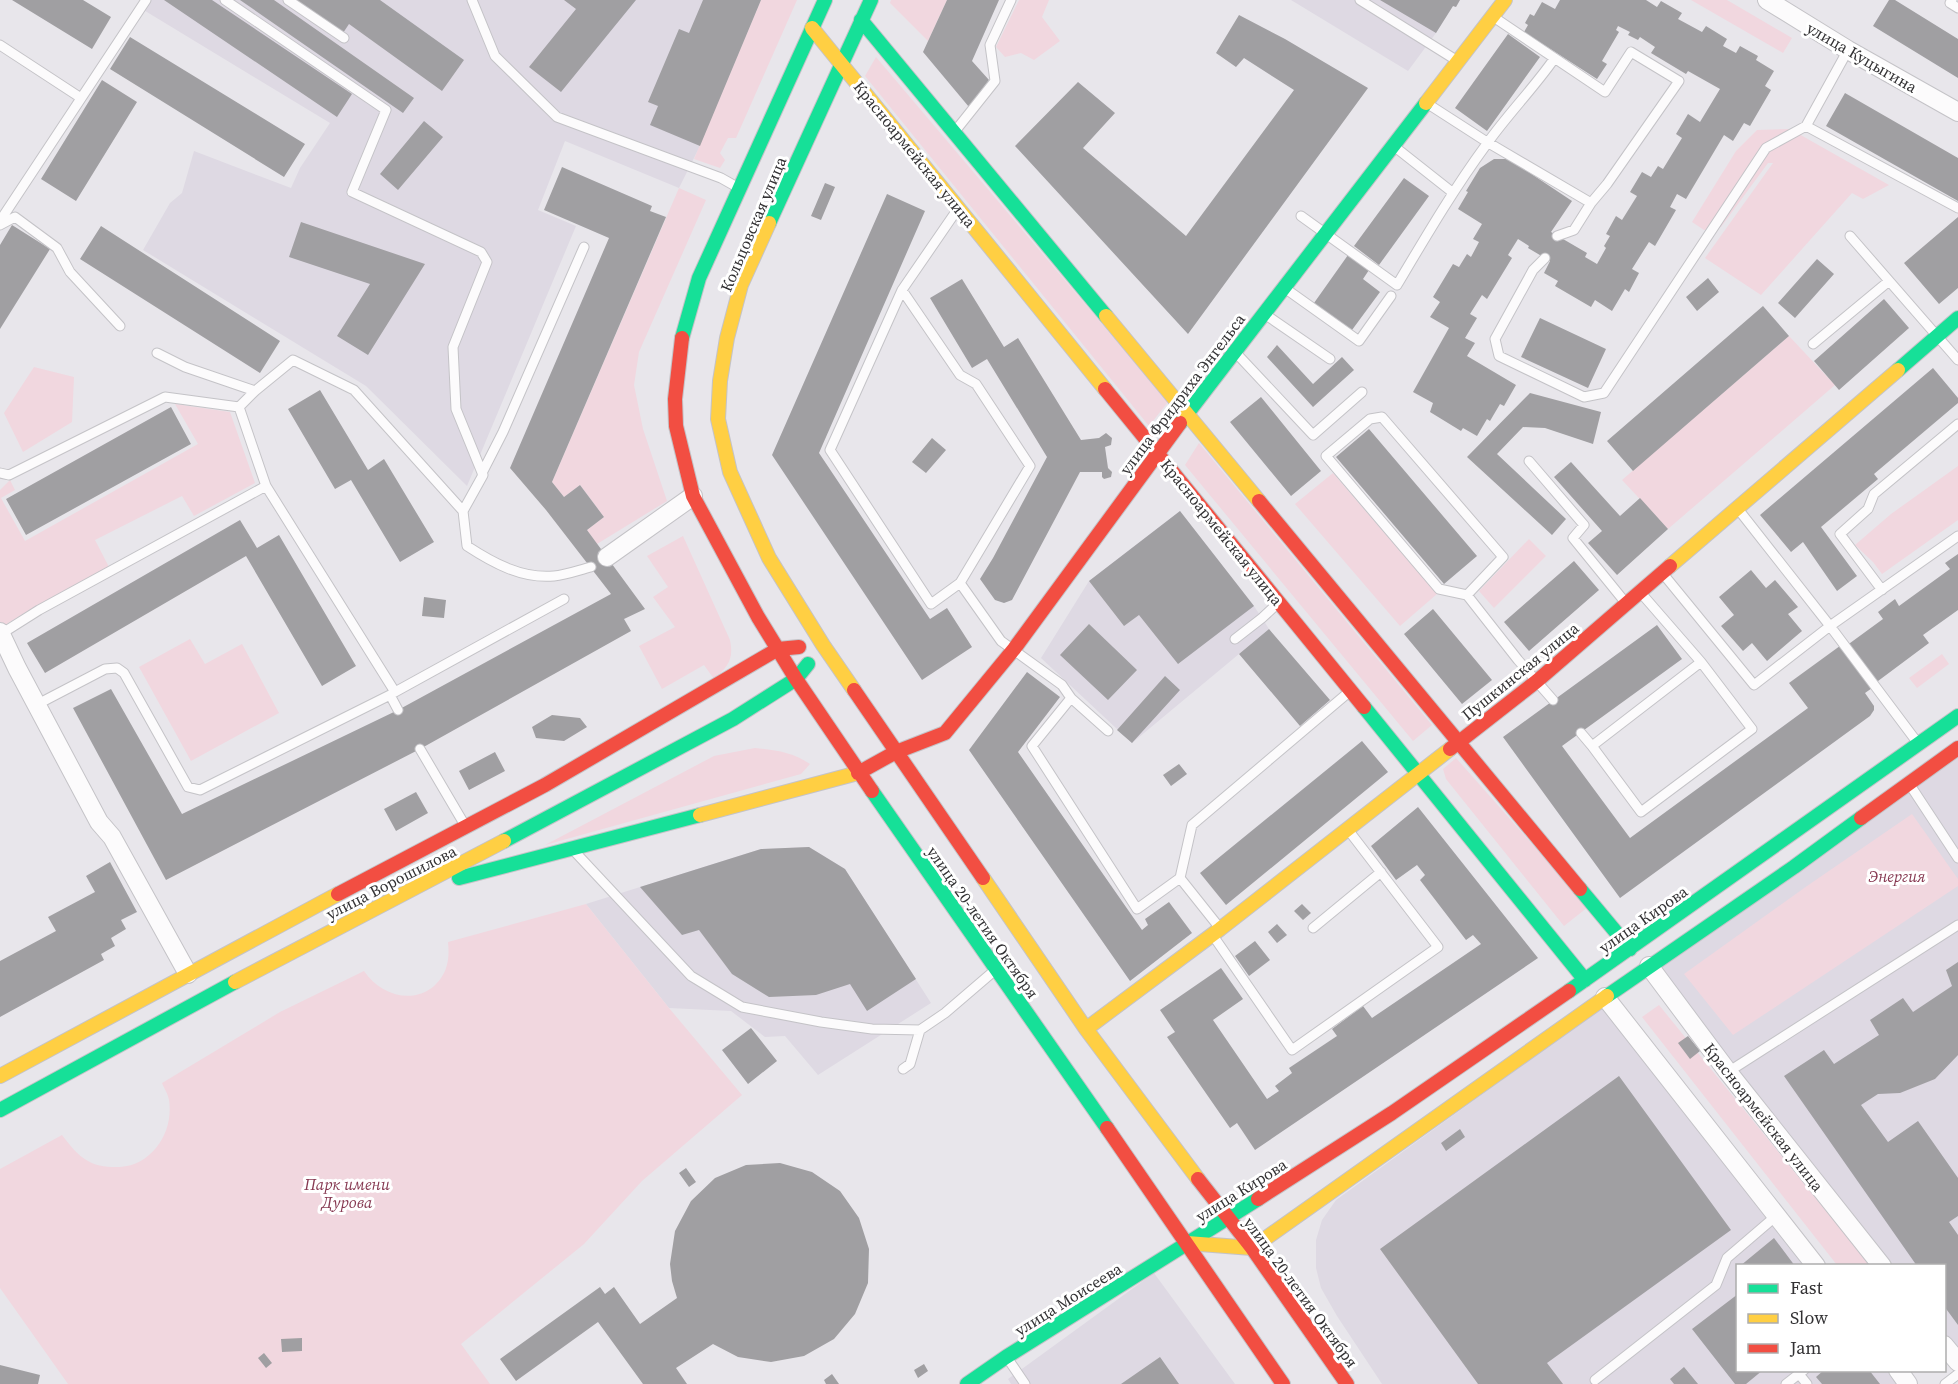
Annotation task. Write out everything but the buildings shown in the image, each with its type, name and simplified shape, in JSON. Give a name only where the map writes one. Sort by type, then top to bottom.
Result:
[{"type":"main road","name":"Кольцовская улица","points":[[685,464],[676,426],[675,399],[683,333],[699,278],[825,0]]},
{"type":"main road","name":"Кольцовская улица","points":[[744,506],[730,472],[718,418],[720,381],[727,338],[741,285],[871,0]]},
{"type":"main road","name":"улица Фридриха Энгельса","points":[[410,891],[858,773],[896,752],[945,734],[1014,650],[1157,452],[1505,0]]},
{"type":"main road","points":[[861,20],[1630,949]]},
{"type":"main road","name":"Красноармейская улица","points":[[812,28],[1585,980]]},
{"type":"main road","name":"Пушкинская улица","points":[[1086,1029],[1216,932],[1537,681],[1958,318]]},
{"type":"main road","name":"улица 20-летия Октября","points":[[685,464],[693,496],[753,608],[796,680],[858,773],[1283,1384]]},
{"type":"main road","name":"улица 20-летия Октября","points":[[744,506],[769,558],[823,645],[1086,1029],[1227,1219],[1252,1248],[1347,1384]]},
{"type":"main road","points":[[778,649],[823,645]]},
{"type":"main road","points":[[796,680],[823,645]]},
{"type":"main road","name":"улица Ворошилова","points":[[0,1076],[545,785],[778,649]]},
{"type":"main road","name":"улица Ворошилова","points":[[0,1110],[276,960],[733,719],[796,680]]},
{"type":"main road","name":"улица Кирова","points":[[1187,1243],[1392,1113],[1630,949],[1958,716]]},
{"type":"main road","points":[[1252,1248],[1649,966],[1794,867],[1958,748]]},
{"type":"main road","name":"улица Кирова","points":[[1187,1243],[1252,1248]]},
{"type":"main road","name":"улица Моисеева","points":[[968,1384],[1006,1357],[1187,1243]]},
{"type":"street","name":"улица Куцыгина","points":[[1767,0],[1848,50],[1958,112]]},
{"type":"street","points":[[607,557],[693,496]]},
{"type":"street","points":[[0,633],[99,822],[112,837],[188,974]]},
{"type":"street","name":"Красноармейская улица","points":[[1649,966],[1728,1072],[1880,1264]]},
{"type":"street","points":[[1605,997],[1814,1264]]},
{"type":"street","points":[[1946,1347],[1958,1362]]},
{"type":"street","points":[[1899,1372],[1908,1384]]},
{"type":"lane","points":[[0,223],[146,0]]},
{"type":"lane","points":[[225,0],[386,110],[352,192],[480,252],[487,262],[453,347],[456,410],[482,472]]},
{"type":"lane","points":[[288,0],[344,38]]},
{"type":"lane","points":[[472,0],[495,56],[557,117],[721,178],[739,188]]},
{"type":"lane","points":[[954,132],[995,81],[990,45],[1011,0]]},
{"type":"lane","points":[[1360,0],[1458,62]]},
{"type":"lane","points":[[1952,0],[1950,3],[1958,8]]},
{"type":"lane","points":[[1493,16],[1605,92],[1631,52],[1679,81],[1607,184],[1590,202],[1574,230],[1557,236]]},
{"type":"lane","points":[[0,45],[81,98]]},
{"type":"lane","points":[[1545,258],[1533,270],[1495,339],[1499,356],[1584,397],[1604,393],[1766,148],[1806,126],[1848,50]]},
{"type":"lane","points":[[1301,216],[1397,285],[1452,192],[1487,142],[1536,85],[1554,59]]},
{"type":"lane","points":[[1427,103],[1487,142],[1590,202]]},
{"type":"lane","points":[[1806,126],[1958,208]]},
{"type":"lane","points":[[1393,146],[1452,192]]},
{"type":"lane","points":[[902,290],[960,375],[976,384],[1030,466],[960,583],[931,604],[830,450],[902,290],[958,208]]},
{"type":"lane","points":[[0,223],[15,217],[57,248],[70,272],[120,326]]},
{"type":"lane","points":[[1850,236],[1958,360]]},
{"type":"lane","points":[[463,511],[503,432],[584,247]]},
{"type":"lane","points":[[1813,344],[1889,281]]},
{"type":"lane","points":[[1284,288],[1359,341],[1391,296]]},
{"type":"lane","points":[[1264,314],[1330,359]]},
{"type":"lane","points":[[1236,352],[1313,435],[1362,392]]},
{"type":"lane","points":[[157,353],[185,367],[255,390]]},
{"type":"lane","points":[[239,407],[255,390],[293,360],[354,390],[463,511],[467,546],[492,563],[523,574],[554,576],[591,567]]},
{"type":"lane","points":[[0,473],[9,475],[165,397],[239,407]]},
{"type":"lane","points":[[239,407],[266,486],[393,693],[398,710]]},
{"type":"lane","points":[[1467,595],[1503,557],[1382,417],[1370,419],[1326,456],[1439,589],[1467,595],[1553,700]]},
{"type":"lane","points":[[1881,590],[1840,534],[1868,509],[1874,494],[1958,424]]},
{"type":"lane","points":[[1529,461],[1584,525],[1573,538],[1627,603]]},
{"type":"lane","points":[[0,633],[266,486]]},
{"type":"lane","points":[[1737,508],[1830,626],[1918,744]]},
{"type":"lane","points":[[1662,573],[1754,685],[1830,626],[1958,536]]},
{"type":"lane","points":[[960,583],[1001,641],[1062,685],[1071,698],[1108,731]]},
{"type":"lane","points":[[1581,733],[1641,812],[1752,729],[1701,662],[1640,592]]},
{"type":"lane","points":[[36,705],[105,669],[117,668],[124,673],[188,787],[200,789],[393,693],[564,599]]},
{"type":"lane","points":[[1236,639],[1279,602]]},
{"type":"lane","points":[[1592,746],[1701,662]]},
{"type":"lane","points":[[1071,698],[1032,746],[1137,909],[1180,878],[1192,825],[1351,690]]},
{"type":"lane","points":[[420,749],[466,827]]},
{"type":"lane","points":[[1909,783],[1958,858]]},
{"type":"lane","points":[[1180,878],[1292,1050],[1438,947],[1347,829]]},
{"type":"lane","points":[[572,849],[691,976],[742,1007],[872,1029],[920,1030],[945,1013],[996,970]]},
{"type":"lane","points":[[1313,928],[1381,872]]},
{"type":"lane","points":[[1728,1072],[1958,925]]},
{"type":"lane","points":[[903,1069],[910,1064],[920,1030]]},
{"type":"lane","points":[[1594,1380],[1716,1285],[1726,1258],[1776,1216]]},
{"type":"lane","points":[[1006,1357],[1025,1384]]},
{"type":"lane","points":[[1786,1384],[1802,1372],[1807,1384]]},
{"type":"lane","points":[[1945,1384],[1958,1374]]},
{"type":"shaded area","points":[[141,0],[761,0],[700,146],[679,188],[565,141],[538,210],[576,226],[467,486],[366,386],[143,250],[170,203],[182,193],[194,151],[291,188],[300,168],[330,123],[137,6]]},
{"type":"shaded area","points":[[1291,0],[1460,0],[1456,7],[1453,6],[1408,71]]},
{"type":"shaded area","points":[[1180,511],[1254,606],[1269,629],[1132,743],[1041,658],[1089,581]]},
{"type":"shaded area","points":[[1958,748],[1958,1362],[1946,1346],[1946,1264],[1881,1264],[1649,966]]},
{"type":"shaded area","points":[[809,847],[845,869],[931,1003],[818,1075],[785,1036],[765,1037],[731,1011],[669,1008],[586,904],[761,849]]},
{"type":"shaded area","points":[[1606,1005],[1808,1264],[1736,1264],[1736,1372],[1892,1372],[1902,1384],[1382,1384],[1321,1288],[1316,1268],[1316,1240],[1322,1220],[1336,1200]]},
{"type":"shaded area","points":[[1154,1273],[1235,1384],[1011,1384],[1008,1379]]},
{"type":"green space","points":[[761,0],[797,0],[736,138],[728,138],[720,153],[725,160],[720,168],[694,159]]},
{"type":"green space","points":[[891,0],[947,0],[928,41],[890,3]]},
{"type":"green space","points":[[1019,0],[1049,0],[1042,17],[1060,41],[1034,60],[1021,53],[1005,57],[996,47]]},
{"type":"green space","points":[[1691,0],[1727,0],[1792,38],[1783,53]]},
{"type":"green space","points":[[876,57],[1168,402],[1149,426],[865,76]]},
{"type":"green space","points":[[1790,129],[1889,185],[1863,199],[1852,193],[1761,295],[1705,258],[1773,163],[1768,163],[1721,227],[1704,230],[1692,222],[1736,151],[1757,130]]},
{"type":"green space","points":[[679,188],[706,200],[639,352],[634,385],[643,429],[667,501],[597,544],[587,530],[604,517],[580,485],[564,497],[552,482]]},
{"type":"green space","points":[[1789,336],[1835,385],[1668,529],[1622,480]]},
{"type":"green space","points":[[34,367],[74,377],[72,422],[23,452],[4,413]]},
{"type":"green space","points":[[175,404],[230,412],[255,483],[194,516],[182,496],[95,540],[109,567],[2,627],[0,622],[0,490],[10,480],[15,490],[1,498],[25,541],[198,444]]},
{"type":"green space","points":[[1199,443],[1432,725],[1413,741],[1185,465]]},
{"type":"green space","points":[[1958,466],[1958,520],[1882,574],[1855,545],[1891,514]]},
{"type":"green space","points":[[1333,473],[1437,594],[1400,626],[1295,504]]},
{"type":"green space","points":[[683,536],[730,640],[731,653],[729,662],[714,679],[704,665],[662,689],[639,646],[675,627],[653,597],[668,587],[647,556]]},
{"type":"green space","points":[[1529,539],[1546,556],[1494,608],[1479,591]]},
{"type":"green space","points":[[190,639],[205,664],[242,644],[279,713],[191,761],[139,667]]},
{"type":"green space","points":[[1942,654],[1949,664],[1917,688],[1909,678]]},
{"type":"green space","points":[[755,748],[790,754],[810,764],[801,774],[545,845],[714,756]]},
{"type":"green space","points":[[1456,758],[1588,907],[1564,926],[1446,779],[1443,769]]},
{"type":"green space","name":"Энергия","points":[[1912,814],[1958,879],[1958,886],[1733,1035],[1684,974]]},
{"type":"green space","name":"Парк имени Дурова","points":[[586,904],[742,1095],[642,1181],[584,1244],[461,1344],[490,1384],[68,1384],[0,1288],[0,1169],[62,1135],[77,1153],[92,1163],[112,1167],[132,1165],[151,1153],[164,1134],[170,1112],[162,1083],[280,1012],[364,971],[383,989],[394,994],[417,995],[437,983],[445,971],[448,942]]},
{"type":"green space","points":[[1659,1005],[1869,1264],[1836,1264],[1642,1017]]},
{"type":"traffic: fast","points":[[682,338],[699,278],[825,0]]},
{"type":"traffic: fast","points":[[769,223],[871,0]]},
{"type":"traffic: fast","points":[[861,20],[1106,316]]},
{"type":"traffic: fast","points":[[1180,423],[1426,103]]},
{"type":"traffic: fast","points":[[1898,370],[1958,318]]},
{"type":"traffic: fast","points":[[504,841],[733,719],[796,679],[808,664]]},
{"type":"traffic: fast","points":[[1364,707],[1585,980]]},
{"type":"traffic: fast","points":[[1569,991],[1958,716]]},
{"type":"traffic: fast","points":[[872,791],[1107,1128]]},
{"type":"traffic: fast","points":[[459,878],[700,815]]},
{"type":"traffic: fast","points":[[1607,996],[1861,818]]},
{"type":"traffic: fast","points":[[1580,889],[1630,949]]},
{"type":"traffic: fast","points":[[0,1110],[235,982]]},
{"type":"traffic: fast","points":[[967,1384],[1006,1357],[1258,1199]]},
{"type":"traffic: slow","points":[[1426,103],[1505,0]]},
{"type":"traffic: slow","points":[[812,28],[1105,389]]},
{"type":"traffic: slow","points":[[769,223],[741,285],[727,338],[720,381],[718,419],[730,472],[769,558],[854,690]]},
{"type":"traffic: slow","points":[[1106,316],[1259,501]]},
{"type":"traffic: slow","points":[[1670,566],[1898,370]]},
{"type":"traffic: slow","points":[[1086,1029],[1220,929],[1450,749]]},
{"type":"traffic: slow","points":[[700,815],[858,773]]},
{"type":"traffic: slow","points":[[235,982],[504,841]]},
{"type":"traffic: slow","points":[[983,878],[1086,1029],[1198,1179]]},
{"type":"traffic: slow","points":[[0,1076],[338,894]]},
{"type":"traffic: slow","points":[[1187,1243],[1252,1248],[1607,996]]},
{"type":"traffic: jam","points":[[682,338],[675,399],[676,426],[693,496],[758,617],[796,679],[872,791]]},
{"type":"traffic: jam","points":[[1105,389],[1364,707]]},
{"type":"traffic: jam","points":[[858,773],[896,752],[945,733],[1014,649],[1180,423]]},
{"type":"traffic: jam","points":[[1259,501],[1580,889]]},
{"type":"traffic: jam","points":[[1450,749],[1537,681],[1670,566]]},
{"type":"traffic: jam","points":[[338,894],[545,785],[778,649],[799,647]]},
{"type":"traffic: jam","points":[[854,690],[983,878]]},
{"type":"traffic: jam","points":[[1861,818],[1958,748]]},
{"type":"traffic: jam","points":[[1258,1199],[1392,1113],[1569,991]]},
{"type":"traffic: jam","points":[[1107,1128],[1283,1384]]},
{"type":"traffic: jam","points":[[1198,1179],[1252,1248],[1347,1384]]}]
